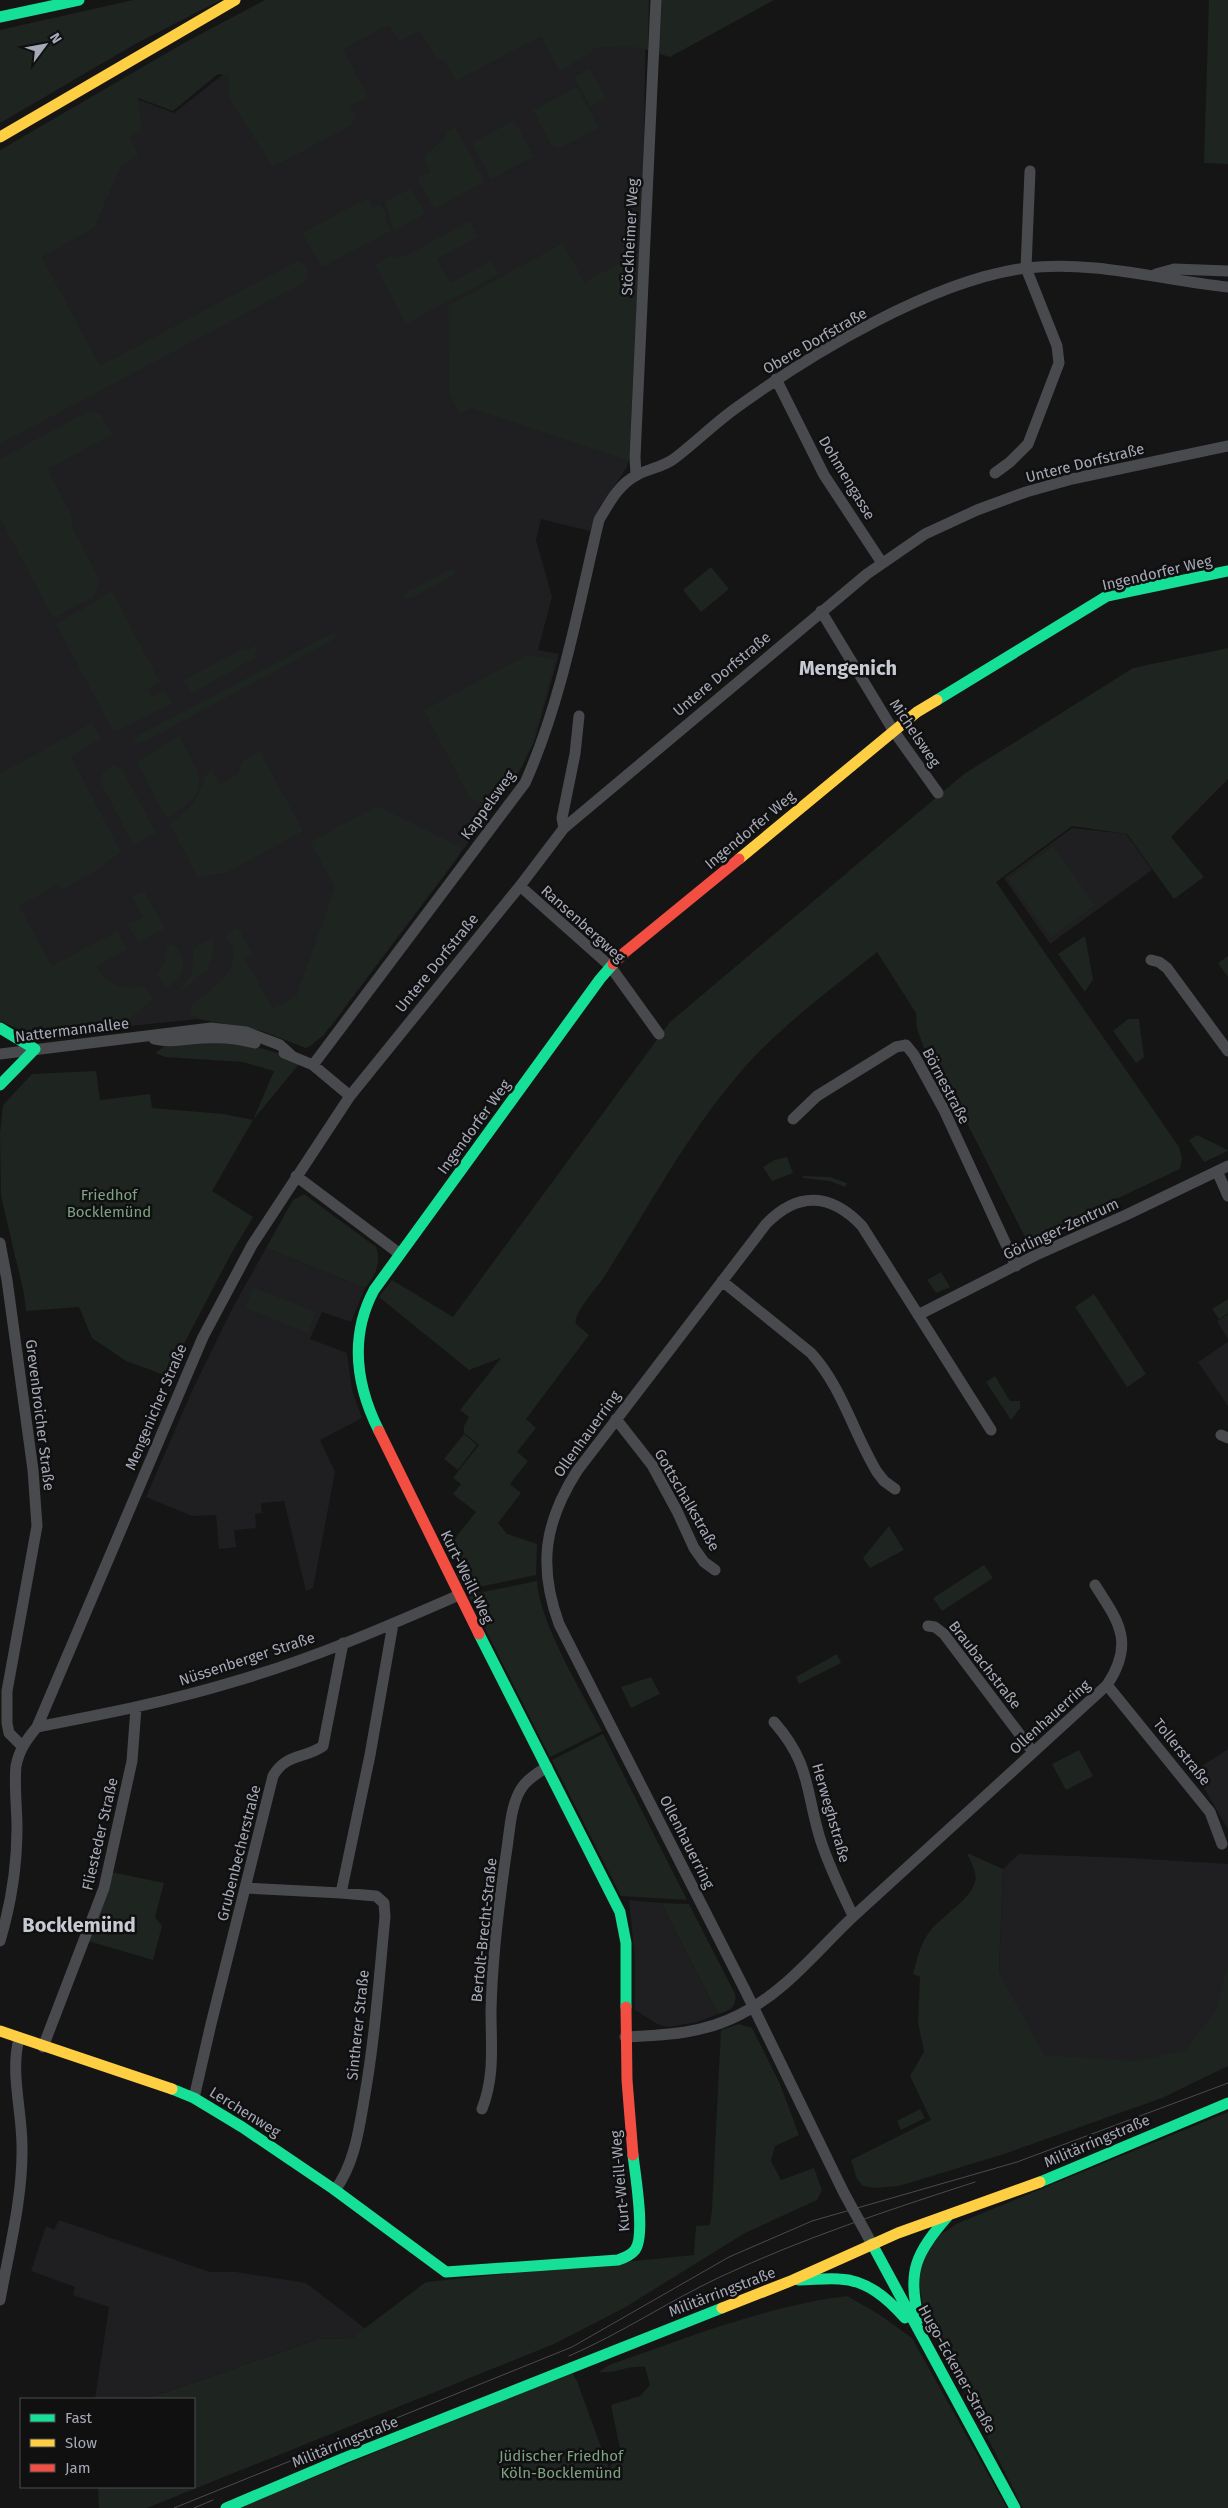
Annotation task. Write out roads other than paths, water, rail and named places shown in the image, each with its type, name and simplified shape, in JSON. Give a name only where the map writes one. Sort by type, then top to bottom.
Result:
[{"type":"main road","points":[[0,17],[79,0]]},
{"type":"main road","points":[[0,136],[235,0]]},
{"type":"main road","name":"Ingendorfer Weg","points":[[400,1254],[610,966],[894,730],[917,712],[1107,596],[1228,571]]},
{"type":"main road","points":[[0,1028],[35,1049],[0,1085]]},
{"type":"main road","name":"Kurt-Weill-Weg","points":[[400,1254],[370,1296],[361,1317],[356,1343],[358,1376],[366,1405],[458,1595],[620,1912],[626,1943],[625,2037],[631,2141],[639,2207],[640,2240],[636,2248],[618,2260],[446,2272]]},
{"type":"main road","name":"Lerchenweg","points":[[0,2031],[43,2047],[160,2084],[194,2098],[242,2126],[335,2190],[446,2272]]},
{"type":"main road","name":"Militärringstraße","points":[[226,2508],[363,2450],[793,2280],[872,2244],[1040,2182],[1228,2103]]},
{"type":"main road","points":[[927,2345],[916,2310],[912,2282],[914,2264],[926,2241],[950,2214]]},
{"type":"main road","name":"Hugo-Eckener-Straße","points":[[872,2244],[1015,2508]]},
{"type":"main road","points":[[793,2280],[845,2279],[863,2284],[892,2303],[927,2345]]},
{"type":"street","name":"Stöckheimer Weg","points":[[636,475],[635,457],[656,0]]},
{"type":"street","points":[[995,473],[1010,462],[1028,444],[1059,363],[1057,346],[1026,268],[1030,171]]},
{"type":"street","name":"Obere Dorfstraße","points":[[636,475],[670,461],[734,409],[776,379],[818,354],[918,302],[975,280],[1026,268],[1079,266],[1112,268],[1228,287]]},
{"type":"street","name":"Obere Dorfstraße","points":[[1152,276],[1174,269],[1228,271]]},
{"type":"street","name":"Dohmengasse","points":[[776,379],[824,475],[882,563]]},
{"type":"street","name":"Untere Dorfstraße","points":[[350,1096],[520,886],[564,828],[821,611],[882,563],[925,534],[977,510],[1026,492],[1072,479],[1228,446]]},
{"type":"street","name":"Kappelsweg","points":[[313,1065],[525,783],[538,754],[558,689],[599,520],[611,500],[636,475]]},
{"type":"street","name":"Michelsweg","points":[[821,611],[894,730],[938,793]]},
{"type":"street","points":[[564,828],[562,818],[575,754],[579,716]]},
{"type":"street","name":"Ransenbergweg","points":[[520,886],[610,966],[659,1034]]},
{"type":"street","points":[[1151,960],[1159,962],[1167,968],[1228,1051]]},
{"type":"street","name":"Nattermannallee","points":[[0,1054],[148,1037],[162,1041],[202,1038],[244,1040],[291,1055],[313,1065],[350,1096]]},
{"type":"street","name":"Börnestraße","points":[[792,1119],[817,1096],[896,1047],[906,1045],[914,1055],[944,1110],[1016,1266]]},
{"type":"street","name":"Mengenicher Straße","points":[[22,1746],[37,1727],[203,1337],[251,1247],[350,1096]]},
{"type":"street","name":"Görlinger-Zentrum","points":[[918,1315],[1016,1266],[1228,1166]]},
{"type":"street","points":[[1217,1171],[1228,1196]]},
{"type":"street","points":[[296,1176],[400,1254]]},
{"type":"street","name":"Ollenhauerring","points":[[872,2244],[834,2174],[754,2007],[559,1624],[548,1589],[546,1550],[553,1517],[561,1496],[577,1470],[777,1212],[803,1201],[828,1202],[842,1208],[862,1226],[991,1430]]},
{"type":"street","name":"Grevenbroicher Straße","points":[[0,1243],[6,1270],[34,1470],[37,1526],[7,1691],[7,1723],[10,1734],[22,1746]]},
{"type":"street","points":[[722,1281],[811,1353],[821,1364],[834,1381],[877,1472],[884,1481],[895,1488]]},
{"type":"street","name":"Gottschalkstraße","points":[[616,1419],[652,1465],[677,1511],[694,1548],[704,1562],[715,1570]]},
{"type":"street","name":"Ollenhauerring","points":[[754,2007],[796,1974],[853,1916],[1107,1685],[1116,1671],[1122,1655],[1121,1627],[1095,1585]]},
{"type":"street","name":"Nüssenberger Straße","points":[[37,1727],[136,1708],[238,1681],[392,1624],[458,1595]]},
{"type":"street","points":[[341,1894],[370,1755],[392,1624]]},
{"type":"street","name":"Braubachstraße","points":[[928,1626],[935,1627],[944,1634],[1033,1752]]},
{"type":"street","name":"Grubenbecherstraße","points":[[194,2098],[273,1776],[279,1766],[286,1761],[323,1746],[343,1643]]},
{"type":"street","name":"Tollerstraße","points":[[1107,1685],[1210,1812],[1222,1844]]},
{"type":"street","name":"Fliesteder Straße","points":[[43,2047],[104,1888],[132,1761],[136,1708]]},
{"type":"street","name":"Herweghstraße","points":[[774,1722],[794,1746],[803,1765],[825,1852],[853,1916]]},
{"type":"street","points":[[0,1941],[11,1896],[15,1867],[17,1831],[16,1767],[22,1746]]},
{"type":"street","name":"Bertolt-Brecht-Straße","points":[[482,2109],[489,2093],[492,2069],[491,2011],[495,1952],[500,1896],[515,1801],[523,1786],[547,1767]]},
{"type":"street","name":"Sintherer Straße","points":[[246,1888],[376,1896],[384,1904],[385,1917],[372,2056],[360,2127],[346,2173],[335,2190]]},
{"type":"street","points":[[625,2037],[676,2034],[698,2030],[726,2022],[754,2007]]},
{"type":"street","points":[[0,2300],[20,2179],[22,2146],[17,2070],[19,2039]]},
{"type":"tram line","points":[[174,2508],[572,2347],[729,2257],[812,2221],[1017,2162],[1228,2083]]},
{"type":"tram line","points":[[569,2356],[701,2286],[751,2263],[846,2225],[975,2182]]},
{"type":"tram line","points":[[194,2508],[213,2500]]},
{"type":"district","name":"Mengenich","points":[[848,668]]},
{"type":"district","name":"Bocklemünd","points":[[79,1925]]},
{"type":"park label","name":"Friedhof Bocklemünd","points":[[109,1204]]},
{"type":"park label","name":"Jüdischer Friedhof Köln-Bocklemünd","points":[[561,2464]]}]
